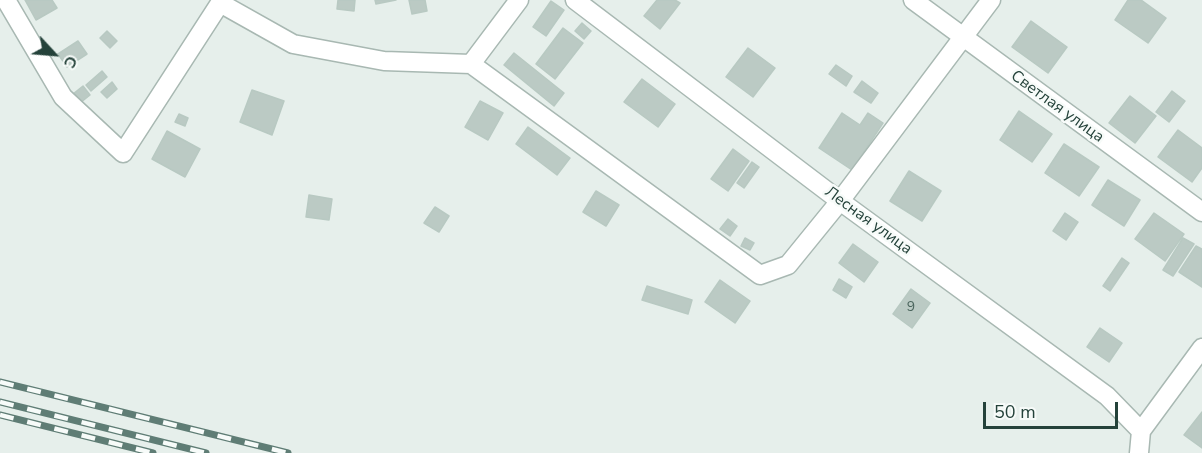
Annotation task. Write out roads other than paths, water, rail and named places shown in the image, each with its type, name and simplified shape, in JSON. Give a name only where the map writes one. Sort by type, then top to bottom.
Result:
[{"type":"street","points":[[6,0],[63,97],[123,153],[221,2],[292,44],[384,61],[471,64],[760,275],[788,265],[840,201],[991,0]]},
{"type":"street","points":[[471,64],[519,0]]},
{"type":"street","name":"Лесная улица","points":[[575,0],[840,201],[1107,396],[1141,432]]},
{"type":"street","name":"Светлая улица","points":[[913,0],[1202,212]]},
{"type":"street","points":[[1139,453],[1141,432],[1202,348]]},
{"type":"railway","points":[[0,382],[288,453]]},
{"type":"railway","points":[[0,402],[206,453]]},
{"type":"railway","points":[[0,415],[153,453]]}]
